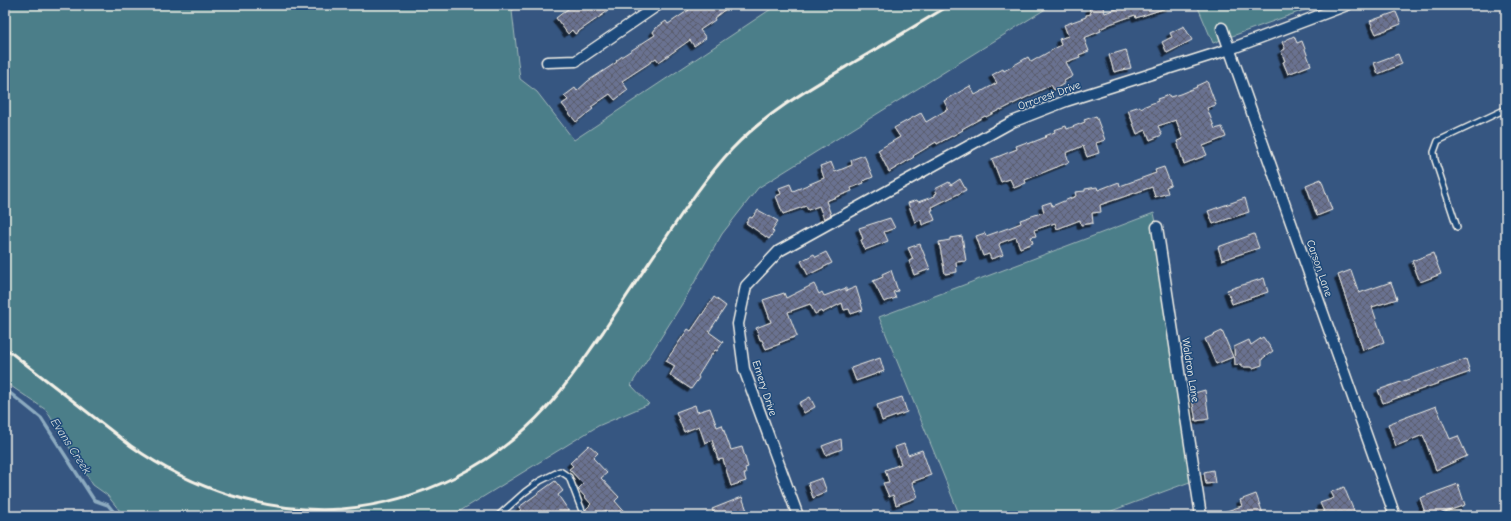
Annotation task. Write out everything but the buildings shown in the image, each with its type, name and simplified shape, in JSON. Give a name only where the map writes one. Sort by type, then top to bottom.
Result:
[{"type":"street","points":[[547,62],[576,61],[658,5]]},
{"type":"street","name":"Orrcrest Drive","points":[[779,251],[1012,122],[1066,100],[1230,49],[1347,5]]},
{"type":"street","name":"Carson Lane","points":[[1222,28],[1395,516]]},
{"type":"street","name":"Waldron Lane","points":[[1157,227],[1201,516]]},
{"type":"street","name":"Emery Drive","points":[[779,251],[746,286],[738,324],[744,369],[798,516]]},
{"type":"lane","points":[[1457,227],[1435,160],[1434,152],[1438,141],[1506,109]]},
{"type":"lane","points":[[498,516],[540,481],[560,471],[569,477],[584,516]]},
{"type":"green space","points":[[5,5],[519,5],[512,11],[520,79],[537,92],[574,140],[777,5],[1052,5],[758,188],[722,234],[682,304],[631,385],[649,404],[598,426],[452,516],[124,516],[107,495],[93,485],[46,410],[5,382]]},
{"type":"green space","points":[[1197,5],[1318,5],[1213,43]]},
{"type":"green space","points":[[1154,213],[1195,480],[1098,516],[960,516],[879,317]]},
{"type":"waterway","name":"Evans Creek","points":[[5,389],[41,418],[94,500],[108,505],[117,516]]},
{"type":"railway","points":[[5,348],[131,446],[179,475],[231,496],[258,503],[286,507],[342,509],[371,505],[427,489],[454,478],[504,447],[547,407],[569,380],[603,332],[698,191],[732,149],[760,123],[807,91],[950,5]]}]
